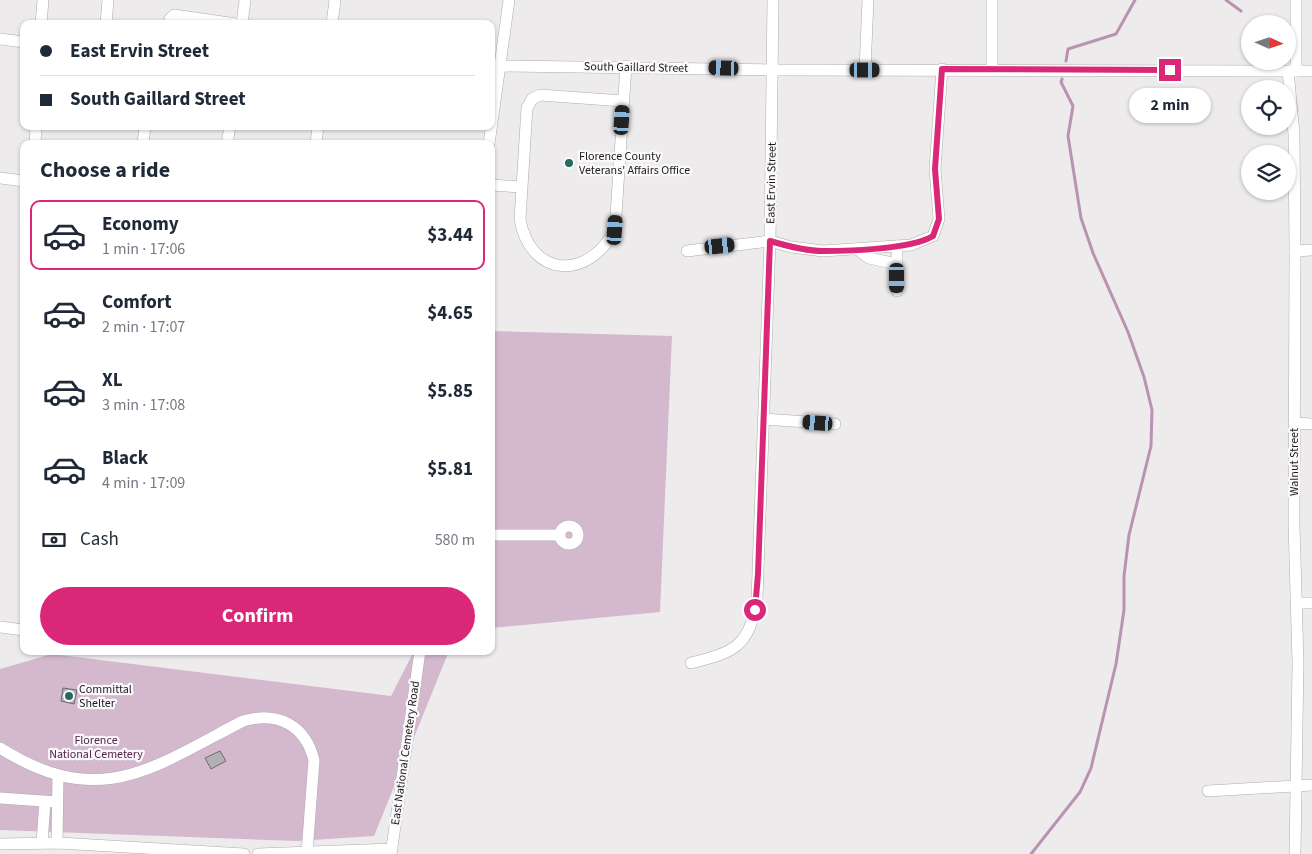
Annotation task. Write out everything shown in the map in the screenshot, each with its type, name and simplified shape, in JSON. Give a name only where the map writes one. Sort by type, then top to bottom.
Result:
[{"type":"street","points":[[41,20],[43,0]]},
{"type":"street","points":[[106,20],[108,0]]},
{"type":"street","points":[[242,20],[245,0]]},
{"type":"street","points":[[332,20],[335,0]]},
{"type":"street","points":[[495,101],[509,0]]},
{"type":"street","name":"East Ervin Street","points":[[690,662],[730,650],[747,634],[757,600],[770,241],[774,70],[773,0]]},
{"type":"street","points":[[865,70],[868,0]]},
{"type":"street","points":[[992,0],[992,70]]},
{"type":"street","name":"Walnut Street","points":[[1295,854],[1297,603],[1294,524],[1295,251],[1292,71],[1296,0]]},
{"type":"street","points":[[170,20],[174,15],[208,20]]},
{"type":"street","points":[[0,39],[20,42]]},
{"type":"street","name":"South Gaillard Street","points":[[500,66],[626,66],[774,70],[1312,71]]},
{"type":"street","points":[[623,102],[540,95],[532,99],[526,108],[521,187],[520,220],[522,235],[531,250],[553,264],[578,265],[599,253],[615,230],[626,66]]},
{"type":"street","points":[[687,251],[770,241],[797,248],[823,251],[897,246],[926,241],[933,236],[939,219],[935,169],[942,69]]},
{"type":"street","points":[[0,178],[20,180]]},
{"type":"street","points":[[495,185],[521,187]]},
{"type":"street","points":[[897,246],[897,291]]},
{"type":"street","points":[[857,249],[869,258],[897,264]]},
{"type":"street","points":[[1295,251],[1312,250]]},
{"type":"street","points":[[764,419],[835,424]]},
{"type":"street","points":[[1294,423],[1312,424]]},
{"type":"street","points":[[495,535],[559,535]]},
{"type":"street","points":[[1297,603],[1312,603]]},
{"type":"street","points":[[0,627],[20,630]]},
{"type":"street","name":"East National Cemetery Road","points":[[392,851],[419,655]]},
{"type":"street","points":[[0,748],[24,763],[58,775],[98,780],[125,777],[148,770],[243,721],[256,717],[272,717],[286,722],[300,732],[310,746],[314,760],[307,853]]},
{"type":"street","points":[[57,843],[58,775]]},
{"type":"street","points":[[1208,790],[1312,785]]},
{"type":"street","points":[[0,798],[57,802]]},
{"type":"street","points":[[42,843],[45,802]]},
{"type":"street","points":[[0,844],[57,843],[244,854]]},
{"type":"street","points":[[258,854],[392,851]]},
{"type":"green space","points":[[495,331],[672,336],[660,612],[495,628]]},
{"type":"green space","name":"Florence National Cemetery","points":[[49,655],[60,655],[391,696],[412,655],[447,655],[374,836],[297,841],[0,830],[0,669]]},
{"type":"building","name":"Committal Shelter","points":[[63,688],[77,690],[74,704],[61,701]]},
{"type":"building","points":[[220,751],[226,761],[211,769],[205,758]]},
{"type":"waterway","points":[[1066,61],[1068,49],[1116,34],[1135,0]]},
{"type":"waterway","points":[[1226,0],[1241,11]]},
{"type":"waterway","points":[[1031,854],[1080,792],[1091,768],[1116,664],[1124,610],[1124,576],[1129,535],[1151,446],[1152,410],[1144,377],[1128,332],[1093,253],[1081,218],[1068,136],[1073,106],[1061,82],[1062,79]]},
{"type":"place","name":"Florence County Veterans' Affairs Office","points":[[569,163]]},
{"type":"place","name":"Committal Shelter","points":[[69,696]]},
{"type":"route","points":[[755,610],[757,600],[770,241],[804,250],[823,251],[911,245],[926,241],[933,236],[939,219],[935,169],[942,69],[1170,70]]}]
